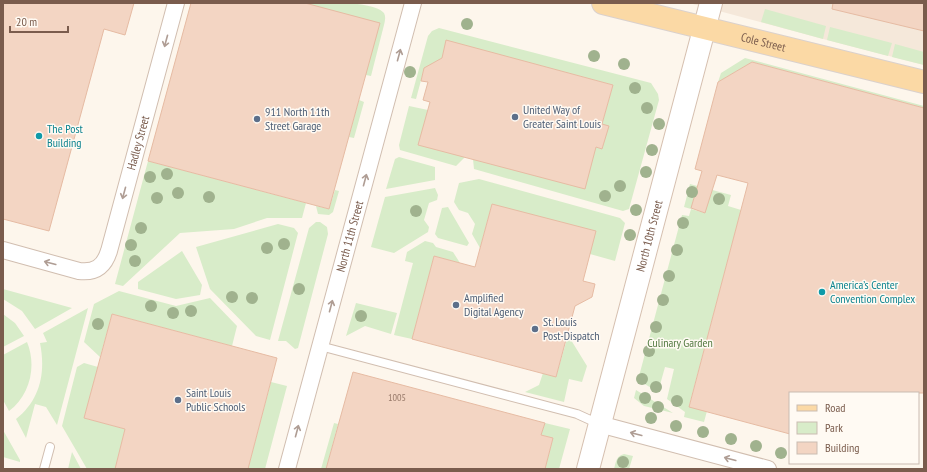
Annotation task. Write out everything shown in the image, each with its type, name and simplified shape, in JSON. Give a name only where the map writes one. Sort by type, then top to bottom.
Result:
[{"type":"main road","name":"Cole Street","points":[[603,3],[924,82]]},
{"type":"street","name":"Hadley Street","points":[[3,250],[88,272],[96,270],[103,265],[176,3]]},
{"type":"street","name":"North 11th Street","points":[[287,469],[413,3]]},
{"type":"street","name":"North 10th Street","points":[[588,469],[711,3]]},
{"type":"street","points":[[600,424],[768,469]]},
{"type":"lane","points":[[320,346],[577,414],[600,424]]},
{"type":"lane","points":[[44,469],[50,447]]},
{"type":"shaded area","points":[[689,3],[924,3],[924,65],[827,40]]},
{"type":"green space","points":[[305,3],[358,4],[378,9],[384,13],[385,22],[371,76],[366,75]]},
{"type":"green space","points":[[765,9],[826,26],[823,39],[761,22]]},
{"type":"green space","points":[[830,27],[892,43],[888,56],[827,40]]},
{"type":"green space","points":[[439,28],[651,83],[658,94],[659,100],[629,209],[623,211],[474,169],[473,159],[596,147],[602,149],[608,127],[602,124],[613,85],[447,41],[442,58],[424,69],[416,99],[411,98],[428,36],[432,31]]},
{"type":"green space","points":[[895,44],[924,52],[924,65],[892,57]]},
{"type":"green space","points":[[745,58],[924,106],[924,108],[752,62],[718,82],[721,73]]},
{"type":"green space","points":[[359,100],[364,102],[354,138],[349,137]]},
{"type":"green space","points":[[409,106],[428,110],[465,157],[456,166],[400,150],[399,145]]},
{"type":"green space","points":[[399,157],[435,167],[435,180],[386,189],[395,159]]},
{"type":"green space","points":[[148,161],[306,203],[302,218],[267,218],[234,229],[180,233],[123,286],[115,284]]},
{"type":"green space","points":[[479,179],[620,218],[625,223],[615,261],[590,254],[492,204],[480,248],[472,234],[475,224],[468,213],[459,210],[454,202],[459,183]]},
{"type":"green space","name":"Culinary Garden","points":[[690,184],[731,195],[728,206],[741,210],[689,406],[707,411],[704,422],[684,417],[685,412],[667,399],[674,369],[665,367],[658,392],[638,380],[682,215],[689,216],[691,209],[684,207]],"holes":[[[694,197],[705,213],[691,209]]]},
{"type":"green space","points":[[435,188],[438,195],[437,200],[429,203],[424,220],[429,227],[428,232],[394,253],[371,247],[385,197]]},
{"type":"green space","points":[[335,190],[339,191],[333,212],[329,215],[318,214],[316,206],[329,209]]},
{"type":"green space","points":[[448,207],[469,243],[467,246],[438,238],[435,234],[442,208]]},
{"type":"green space","points":[[316,222],[320,222],[327,227],[328,234],[298,348],[295,349],[286,341],[278,341],[309,228]]},
{"type":"green space","points":[[278,224],[294,228],[298,233],[270,340],[256,336],[210,289],[196,247]]},
{"type":"green space","points":[[425,241],[433,243],[436,247],[453,252],[460,263],[434,256],[412,339],[394,335],[413,263],[405,261],[407,252]]},
{"type":"green space","points":[[182,251],[202,285],[200,295],[176,299],[138,289],[138,282]]},
{"type":"green space","points":[[3,289],[72,308],[35,329],[22,311],[3,299]]},
{"type":"green space","points":[[119,291],[176,306],[210,298],[237,326],[232,346],[112,314],[100,357],[84,342],[94,304]]},
{"type":"green space","points":[[356,303],[397,313],[391,334],[365,326],[346,336]]},
{"type":"green space","points":[[88,308],[57,425],[46,407],[35,404],[26,438],[16,419],[24,412],[36,395],[42,365],[40,343],[47,342],[43,333]]},
{"type":"green space","points":[[3,314],[15,323],[24,336],[3,347]]},
{"type":"green space","points":[[567,339],[571,340],[587,366],[582,382],[569,379],[564,402],[525,392],[539,385],[543,373],[556,377]]},
{"type":"green space","points":[[27,342],[31,361],[30,380],[22,397],[9,411],[3,400],[3,355]]},
{"type":"green space","points":[[84,363],[98,367],[84,418],[125,429],[115,469],[87,469],[62,426],[77,367]]},
{"type":"green space","points":[[271,382],[287,386],[265,469],[248,469]]},
{"type":"green space","points":[[636,390],[673,413],[644,406],[634,398]]},
{"type":"green space","points":[[334,423],[338,424],[326,469],[321,469]]},
{"type":"green space","points":[[545,423],[570,429],[559,469],[545,469],[553,438],[541,435]]},
{"type":"green space","points":[[3,430],[20,460],[20,462],[3,457]]},
{"type":"green space","points":[[72,452],[81,469],[68,469]]},
{"type":"green space","points":[[624,454],[633,456],[629,469],[614,469],[618,458]]},
{"type":"building","name":"The Post Building","points":[[3,3],[134,3],[125,35],[104,29],[49,231],[3,219]]},
{"type":"building","name":"911 North 11th Street Garage","points":[[191,3],[305,3],[380,23],[329,209],[148,161]]},
{"type":"building","points":[[833,3],[924,3],[924,31],[832,9]]},
{"type":"building","name":"United Way of Greater Saint Louis","points":[[446,40],[613,85],[602,124],[609,126],[602,149],[596,147],[585,189],[418,145],[430,102],[423,100],[428,82],[421,81],[424,68],[442,58]]},
{"type":"building","name":"America’s Center Convention Complex","points":[[752,62],[924,108],[924,393],[789,392],[789,434],[689,407],[748,183],[717,175],[705,213],[691,208],[702,171],[695,169],[718,82]]},
{"type":"building","points":[[492,204],[596,231],[583,281],[595,284],[592,297],[575,306],[556,377],[412,339],[434,256],[475,267]]},
{"type":"building","name":"Saint Louis Public Schools","points":[[112,314],[277,358],[248,469],[115,469],[125,429],[84,418]]},
{"type":"building","points":[[353,372],[545,423],[541,435],[553,438],[545,469],[326,469]]},
{"type":"place","name":"United Way of Greater Saint Louis","points":[[515,117]]},
{"type":"place","name":"911 North 11th Street Garage","points":[[257,119]]},
{"type":"place","name":"The Post Building","points":[[39,136]]},
{"type":"place","name":"America’s Center Convention Complex","points":[[822,292]]},
{"type":"place","name":"Amplified Digital Agency","points":[[456,305]]},
{"type":"place","name":"St. Louis Post-Dispatch","points":[[535,329]]},
{"type":"place","name":"Saint Louis Public Schools","points":[[178,400]]}]
